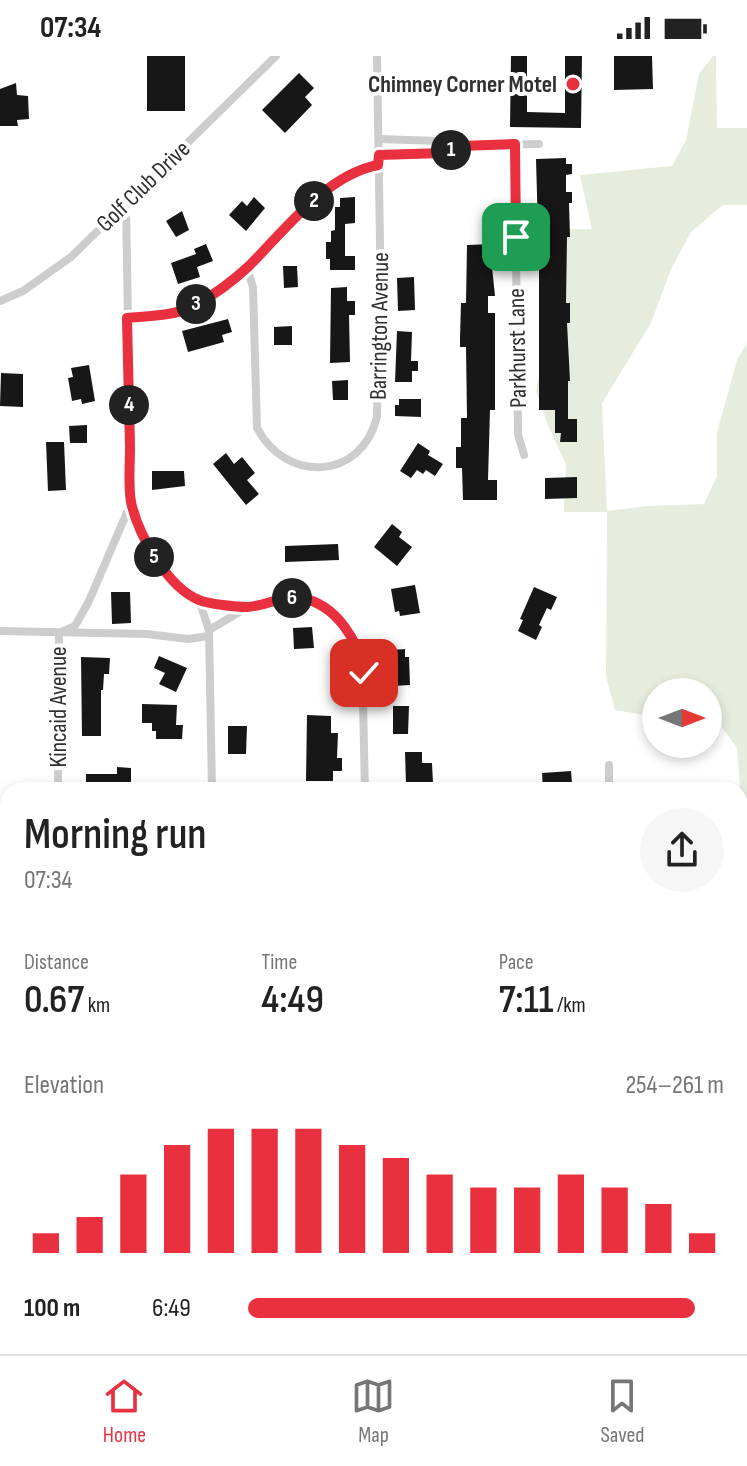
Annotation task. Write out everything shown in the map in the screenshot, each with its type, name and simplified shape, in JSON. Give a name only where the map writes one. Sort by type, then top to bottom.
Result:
[{"type":"street","name":"Golf Club Drive","points":[[0,301],[50,274],[276,56]]},
{"type":"street","name":"Barrington Avenue","points":[[247,268],[253,287],[257,428],[273,452],[293,464],[331,466],[347,459],[358,452],[374,430],[377,417],[380,243],[377,56]]},
{"type":"street","points":[[379,139],[439,141],[460,146],[539,144]]},
{"type":"street","name":"Parkhurst Lane","points":[[515,144],[518,434],[524,455]]},
{"type":"street","points":[[379,155],[443,153],[460,146]]},
{"type":"street","points":[[127,318],[184,310],[195,305],[247,268],[274,237],[307,207],[359,169],[378,165]]},
{"type":"street","points":[[126,202],[131,502],[152,555],[177,585],[199,600],[248,607]]},
{"type":"street","name":"Kincaid Avenue","points":[[58,782],[59,633],[75,626],[89,601],[131,502]]},
{"type":"street","points":[[0,631],[147,634],[188,639],[208,633],[248,607],[281,598],[301,598],[332,613],[351,634],[362,661],[365,782]]},
{"type":"street","points":[[199,600],[208,633],[212,782]]},
{"type":"street","points":[[609,765],[609,782]]},
{"type":"green space","points":[[716,56],[717,128],[747,128],[747,205],[723,205],[691,232],[671,269],[651,323],[602,403],[607,511],[704,504],[717,476],[717,432],[737,360],[747,343],[747,782],[740,782],[737,748],[722,728],[722,678],[642,678],[642,715],[615,710],[606,676],[607,512],[564,512],[566,464],[536,391],[545,345],[545,229],[592,229],[580,175],[672,166],[686,140],[699,74]]},
{"type":"building","points":[[147,56],[185,56],[185,111],[147,111]]},
{"type":"building","name":"Chimney Corner Motel","points":[[511,56],[527,56],[527,112],[565,113],[565,56],[582,56],[581,128],[510,127]]},
{"type":"building","points":[[614,56],[652,56],[653,89],[614,90]]},
{"type":"building","points":[[299,73],[314,88],[305,97],[312,105],[285,133],[262,110]]},
{"type":"building","points":[[16,83],[17,95],[28,96],[29,119],[17,120],[18,126],[0,126],[0,89]]},
{"type":"building","points":[[566,158],[566,164],[572,164],[572,174],[566,175],[566,192],[572,192],[572,203],[569,203],[570,237],[567,237],[566,303],[570,303],[570,323],[567,323],[568,419],[577,419],[577,442],[560,442],[561,433],[555,433],[555,410],[539,410],[536,159]]},
{"type":"building","points":[[254,197],[265,208],[246,231],[229,215],[242,201],[247,206]]},
{"type":"building","points":[[355,197],[355,223],[345,224],[345,256],[355,256],[355,270],[330,270],[330,259],[326,259],[326,242],[331,242],[331,231],[335,230],[335,207],[340,207],[340,198]]},
{"type":"building","points":[[182,211],[189,230],[176,237],[166,221]]},
{"type":"building","points":[[206,244],[213,261],[197,267],[200,277],[178,284],[171,263],[196,254],[194,249]]},
{"type":"building","points":[[494,244],[492,267],[495,296],[488,296],[488,313],[495,313],[495,410],[490,410],[488,480],[497,480],[497,500],[463,500],[462,468],[456,468],[456,447],[461,447],[461,418],[467,418],[466,347],[460,347],[460,338],[461,303],[466,303],[467,245]]},
{"type":"building","points":[[283,266],[297,266],[298,287],[284,288]]},
{"type":"building","points":[[414,277],[415,310],[398,311],[397,278]]},
{"type":"building","points":[[347,287],[347,301],[355,301],[355,315],[349,315],[350,362],[330,363],[331,288]]},
{"type":"building","points":[[228,319],[232,332],[222,335],[224,342],[188,352],[182,331]]},
{"type":"building","points":[[292,326],[292,345],[274,345],[274,327]]},
{"type":"building","points":[[397,331],[412,332],[411,361],[418,361],[418,371],[412,371],[412,382],[395,382]]},
{"type":"building","points":[[89,365],[95,401],[82,404],[81,399],[72,401],[68,378],[73,377],[71,368]]},
{"type":"building","points":[[1,373],[23,374],[23,407],[0,406]]},
{"type":"building","points":[[348,380],[348,400],[333,400],[332,381]]},
{"type":"building","points":[[399,399],[421,399],[421,417],[395,416],[395,405],[399,405]]},
{"type":"building","points":[[87,425],[87,443],[70,443],[69,426]]},
{"type":"building","points":[[46,442],[64,442],[66,490],[48,491]]},
{"type":"building","points":[[418,443],[430,451],[428,455],[443,464],[435,476],[426,470],[423,474],[417,470],[411,478],[400,471]]},
{"type":"building","points":[[226,453],[234,464],[242,457],[255,473],[247,480],[259,494],[246,505],[213,464]]},
{"type":"building","points":[[152,471],[184,471],[185,486],[152,490]]},
{"type":"building","points":[[577,477],[577,498],[545,499],[545,478]]},
{"type":"building","points":[[392,524],[402,532],[399,537],[412,547],[397,566],[374,547]]},
{"type":"building","points":[[338,544],[339,560],[285,562],[285,546]]},
{"type":"building","points":[[415,585],[420,613],[400,616],[399,611],[395,612],[391,589]]},
{"type":"building","points":[[534,587],[557,597],[551,610],[547,608],[536,640],[518,631]]},
{"type":"building","points":[[111,592],[130,592],[131,623],[112,624]]},
{"type":"building","points":[[312,627],[314,648],[294,649],[293,628]]},
{"type":"building","points":[[405,649],[405,657],[409,657],[410,685],[393,686],[392,650]]},
{"type":"building","points":[[159,656],[187,668],[176,692],[159,684],[165,673],[154,668]]},
{"type":"building","points":[[81,657],[110,658],[109,674],[104,674],[101,690],[101,736],[82,736]]},
{"type":"building","points":[[142,704],[177,705],[176,725],[183,725],[182,739],[156,739],[152,723],[142,723]]},
{"type":"building","points":[[393,706],[409,706],[408,734],[393,734]]},
{"type":"building","points":[[307,715],[331,716],[331,733],[338,733],[337,758],[342,758],[342,771],[333,771],[333,781],[306,781]]},
{"type":"building","points":[[228,726],[247,726],[246,754],[228,754]]},
{"type":"building","points":[[405,752],[422,752],[422,763],[432,763],[433,782],[406,782]]},
{"type":"building","points":[[117,767],[131,768],[131,782],[86,782],[86,774],[117,774]]},
{"type":"building","points":[[571,771],[572,782],[543,782],[542,773]]},
{"type":"place","name":"Chimney Corner Motel","points":[[573,84]]},
{"type":"route","points":[[364,673],[351,634],[332,613],[301,598],[281,598],[248,607],[199,600],[177,585],[152,555],[131,502],[127,318],[154,316],[195,305],[247,268],[274,237],[307,207],[359,169],[378,165],[379,155],[443,153],[460,146],[515,144],[516,237]]}]
